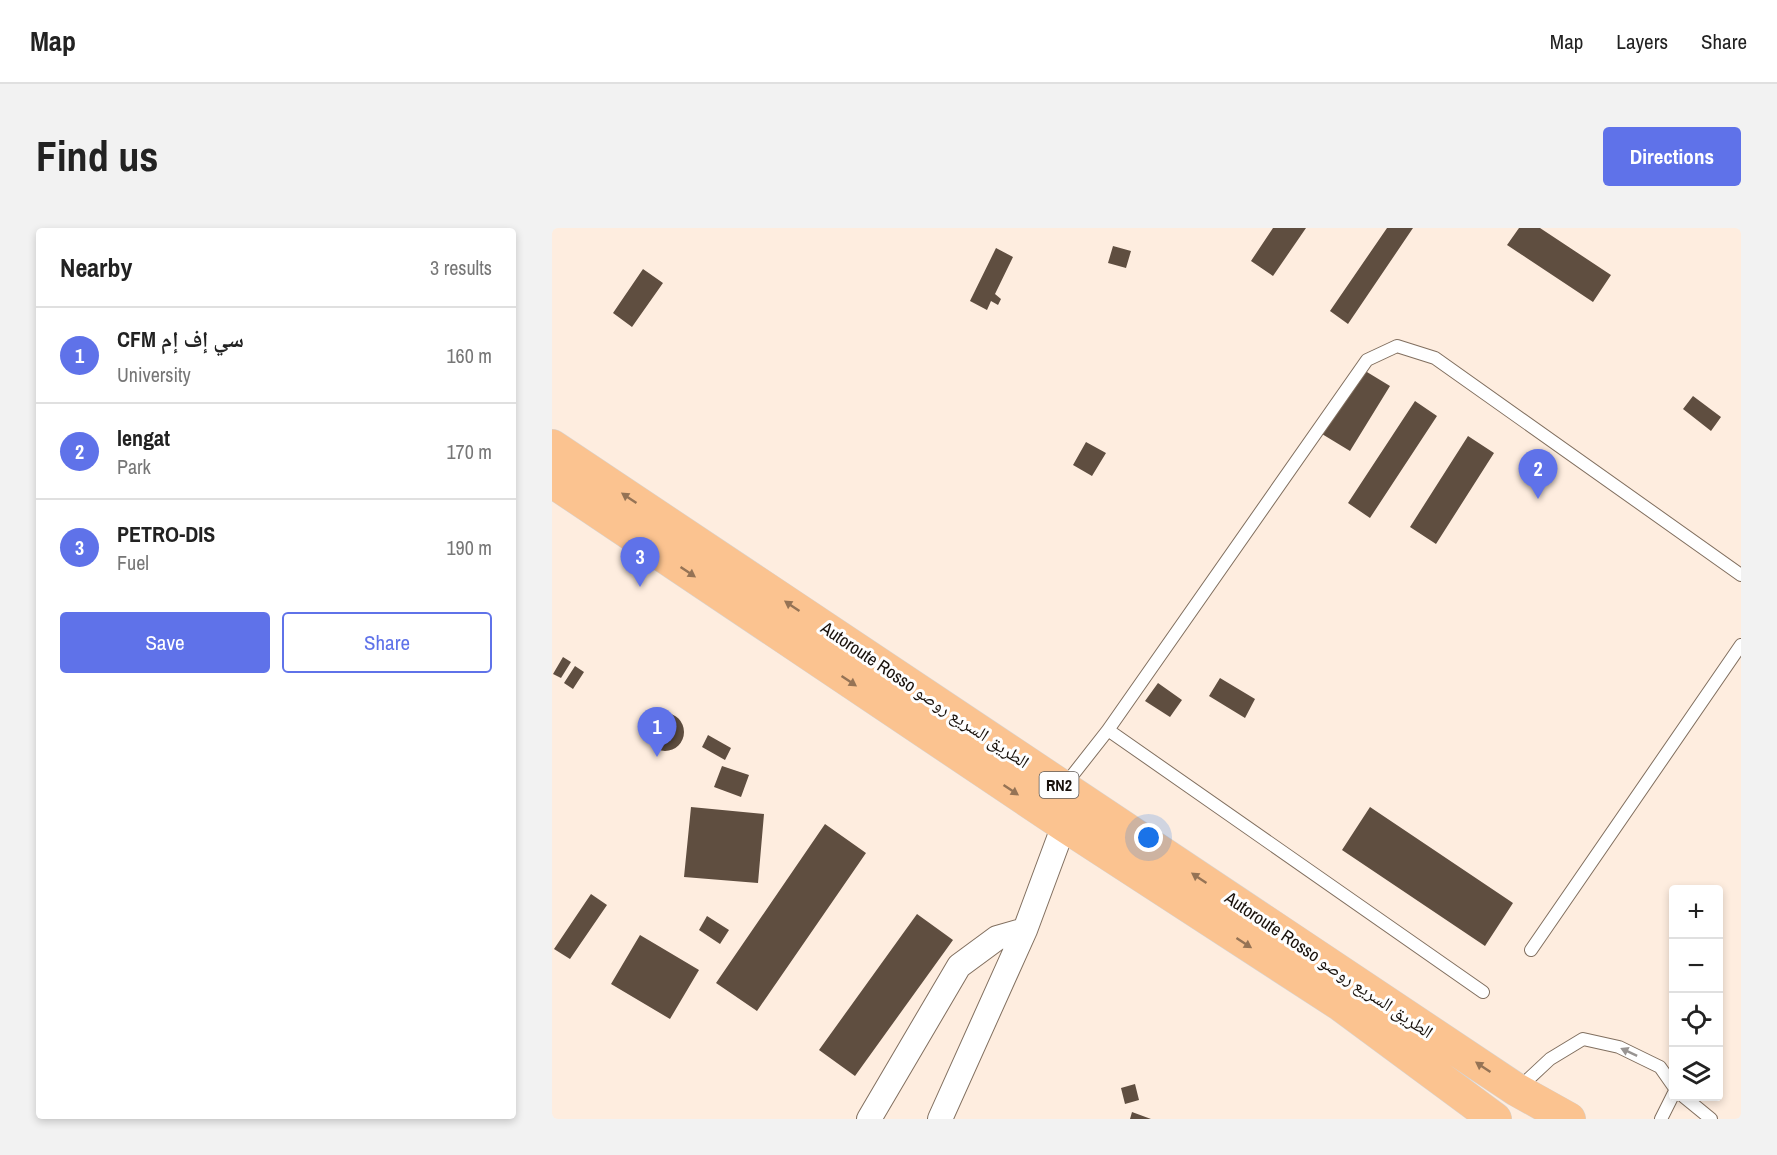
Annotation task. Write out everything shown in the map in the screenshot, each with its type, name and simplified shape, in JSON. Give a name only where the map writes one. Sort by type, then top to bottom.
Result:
[{"type":"highway","name":"Autoroute Rosso الطريق السريع روصو","points":[[552,446],[1517,1090],[1569,1119]]},
{"type":"highway","name":"Autoroute Rosso الطريق السريع روصو","points":[[552,481],[1064,825],[1341,1005],[1495,1119]]},
{"type":"street","points":[[940,1119],[1025,930],[1064,825]]},
{"type":"street","points":[[869,1119],[959,966],[997,938],[1025,930]]},
{"type":"lane","points":[[1063,787],[1108,730],[1367,360],[1397,346],[1436,358],[1741,575]]},
{"type":"lane","points":[[1531,950],[1741,645]]},
{"type":"lane","points":[[1108,730],[1483,992]]},
{"type":"lane","points":[[1517,1090],[1550,1059],[1583,1039],[1619,1047],[1660,1067],[1669,1080]]},
{"type":"lane","points":[[1661,1119],[1670,1101]]},
{"type":"lane","points":[[1689,1101],[1711,1119]]},
{"type":"building","points":[[1273,228],[1306,228],[1273,276],[1251,261]]},
{"type":"building","points":[[1387,228],[1413,228],[1348,324],[1330,311]]},
{"type":"building","points":[[1519,228],[1540,228],[1611,275],[1593,302],[1507,245]]},
{"type":"building","points":[[1113,246],[1131,251],[1126,268],[1108,263]]},
{"type":"building","points":[[996,248],[1013,257],[995,294],[1001,299],[998,305],[991,301],[987,310],[970,301]]},
{"type":"building","points":[[643,269],[663,283],[632,327],[613,313]]},
{"type":"building","points":[[1362,369],[1390,386],[1350,451],[1322,434]]},
{"type":"building","points":[[1693,396],[1721,417],[1711,431],[1683,409]]},
{"type":"building","points":[[1415,401],[1437,416],[1370,518],[1348,503]]},
{"type":"building","points":[[1468,436],[1494,453],[1436,544],[1410,527]]},
{"type":"building","points":[[1086,442],[1106,453],[1092,476],[1073,465]]},
{"type":"building","points":[[563,657],[571,662],[561,678],[553,674]]},
{"type":"building","points":[[575,666],[584,672],[573,689],[564,683]]},
{"type":"building","points":[[1220,678],[1255,699],[1245,718],[1209,696]]},
{"type":"building","points":[[1158,683],[1182,700],[1170,717],[1145,701]]},
{"type":"building","points":[[665,713],[679,718],[684,732],[679,746],[665,751],[651,746],[646,732],[651,718]]},
{"type":"building","points":[[708,735],[731,748],[725,760],[702,747]]},
{"type":"building","points":[[722,766],[749,775],[741,797],[714,787]]},
{"type":"building","points":[[691,807],[764,814],[758,883],[684,877]]},
{"type":"building","points":[[1370,807],[1513,903],[1485,946],[1342,850]]},
{"type":"building","points":[[825,824],[866,853],[757,1011],[716,983]]},
{"type":"building","points":[[591,894],[607,905],[570,959],[554,949]]},
{"type":"building","points":[[917,914],[953,940],[855,1076],[819,1050]]},
{"type":"building","points":[[707,916],[729,930],[720,944],[699,930]]},
{"type":"building","points":[[640,935],[699,970],[670,1019],[611,984]]},
{"type":"building","points":[[1135,1084],[1139,1100],[1125,1104],[1121,1088]]},
{"type":"building","points":[[1132,1112],[1151,1119],[1130,1119]]},
{"type":"place","name":"lengat","points":[[1538,499]]},
{"type":"place","name":"PETRO-DIS","points":[[640,587]]},
{"type":"place","name":"CFM سي إف إم","points":[[657,757]]}]
